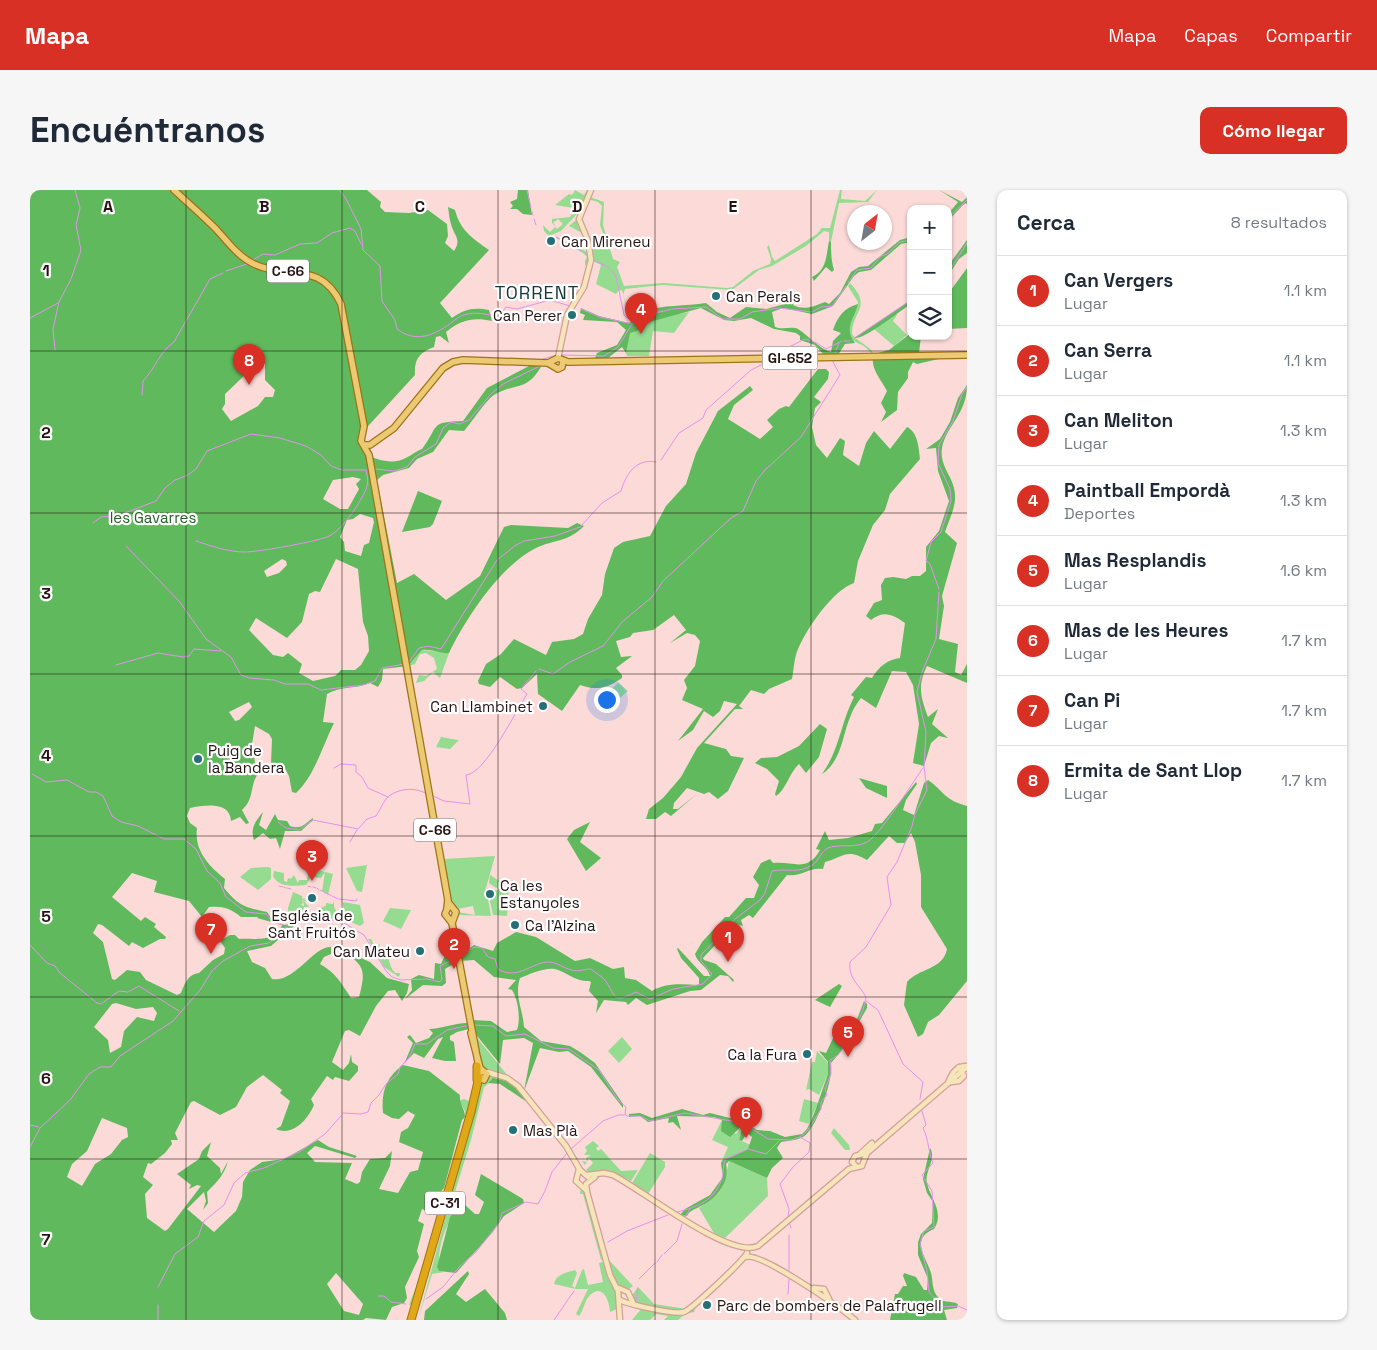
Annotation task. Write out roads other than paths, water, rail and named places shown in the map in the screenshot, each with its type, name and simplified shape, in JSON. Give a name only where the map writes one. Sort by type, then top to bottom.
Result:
[{"type":"highway","points":[[477,1086],[484,1074]]},
{"type":"highway","name":"C-31","points":[[413,1320],[412,1310],[406,1306],[414,1304],[419,1290],[472,1112],[477,1086],[484,1074]]},
{"type":"highway","name":"C-31","points":[[413,1320],[484,1074]]},
{"type":"main road","name":"C-66","points":[[174,190],[249,262],[265,268],[309,274],[322,279],[331,288],[341,304],[364,426],[369,439],[369,455],[449,906],[444,913],[450,920],[471,1032],[484,1074]]},
{"type":"main road","points":[[559,361],[562,328],[567,315],[584,287],[591,259],[587,238],[579,219],[591,190]]},
{"type":"main road","name":"GI-652","points":[[369,439],[381,437],[394,428],[438,374],[452,362],[967,355]]},
{"type":"main road","name":"C-66","points":[[449,906],[455,910],[454,916],[450,920]]},
{"type":"main road","points":[[620,1295],[634,1303],[671,1312],[686,1311],[749,1253],[849,1169],[854,1164],[855,1156],[861,1157],[867,1153],[964,1069]]},
{"type":"main road","points":[[948,1084],[964,1069]]},
{"type":"main road","points":[[484,1074],[509,1079],[518,1086],[566,1146],[578,1167],[586,1174],[587,1192],[610,1276],[620,1295],[620,1320]]},
{"type":"main road","points":[[854,1164],[862,1166],[861,1157],[872,1143]]},
{"type":"main road","points":[[578,1167],[576,1181],[586,1183],[602,1175],[612,1177],[666,1210]]},
{"type":"main road","points":[[578,1174],[604,1173],[613,1175],[706,1236],[749,1253]]},
{"type":"main road","points":[[676,1217],[749,1253],[814,1289],[819,1291],[824,1289],[827,1297],[856,1320]]},
{"type":"main road","points":[[620,1295],[628,1292],[628,1299]]},
{"type":"waterway","points":[[55,350],[53,329],[59,302],[71,279],[81,250],[76,225],[80,208],[75,190]]},
{"type":"waterway","points":[[339,190],[345,197],[361,229],[363,250],[380,266],[382,301],[395,320],[397,329],[404,333],[410,336],[424,336],[444,328],[459,317],[477,313],[499,316],[506,307],[517,309],[550,300],[570,306]]},
{"type":"waterway","points":[[527,190],[531,208]]},
{"type":"waterway","points":[[952,214],[967,200]]},
{"type":"waterway","points":[[534,219],[536,225]]},
{"type":"waterway","points":[[253,260],[263,254],[275,255],[300,244],[317,243],[332,233],[350,228],[355,231],[361,244]]},
{"type":"waterway","points":[[556,237],[582,251],[589,258]]},
{"type":"waterway","points":[[848,283],[857,270],[871,268],[881,256],[887,254],[900,242],[907,241]]},
{"type":"waterway","points":[[952,267],[967,243]]},
{"type":"waterway","points":[[593,260],[608,267],[616,276],[624,315],[627,318],[645,311],[661,311]]},
{"type":"waterway","points":[[226,271],[247,264]]},
{"type":"waterway","points":[[142,395],[143,381],[165,350],[174,342],[210,279],[223,273]]},
{"type":"waterway","points":[[562,355],[604,356],[618,347],[632,324],[644,316],[672,309],[706,307],[723,319],[740,319],[752,312],[779,308],[812,312],[821,307],[832,306],[846,286]]},
{"type":"waterway","points":[[30,318],[58,303]]},
{"type":"waterway","points":[[856,337],[907,303]]},
{"type":"waterway","points":[[581,309],[600,317],[632,324]]},
{"type":"waterway","points":[[773,355],[805,339],[817,343],[826,349],[842,341]]},
{"type":"waterway","points":[[844,341],[850,341]]},
{"type":"waterway","points":[[835,353],[839,343]]},
{"type":"waterway","points":[[543,359],[557,355]]},
{"type":"waterway","points":[[539,669],[553,674],[570,662],[603,646],[622,622],[652,597],[663,581],[731,518],[743,511],[756,481],[765,470],[801,437],[840,375],[832,360]]},
{"type":"waterway","points":[[661,460],[679,433],[703,418],[706,410],[751,370],[769,361]]},
{"type":"waterway","points":[[375,469],[394,471],[407,467],[415,457],[436,444],[443,428],[451,422],[459,424],[469,420],[491,394],[503,384],[540,366]]},
{"type":"waterway","points":[[939,589],[930,564],[926,561],[931,542],[941,532],[951,501],[950,489],[938,463],[939,445],[953,421],[962,394],[967,387]]},
{"type":"waterway","points":[[93,523],[101,517],[117,516],[156,501],[165,488],[175,480],[188,475],[196,469],[207,451],[251,434],[280,438],[306,446],[321,455],[331,466],[342,470],[367,470]]},
{"type":"waterway","points":[[409,662],[419,648],[428,646],[441,649],[497,560],[524,541],[555,536],[580,527],[602,503],[621,491],[629,473],[637,465],[649,461],[656,462]]},
{"type":"waterway","points":[[196,541],[226,550],[245,552],[290,546],[331,535],[346,522],[357,506],[367,485],[366,471]]},
{"type":"waterway","points":[[126,546],[179,601],[206,639],[231,657],[241,675],[249,678],[274,680],[285,684],[308,684],[321,690],[363,685],[375,681],[382,668],[404,664]]},
{"type":"waterway","points":[[473,1025],[493,1026],[506,1036],[525,1034],[553,1048],[569,1049],[599,1070],[618,1100],[626,1107],[625,1114],[627,1116],[640,1116],[650,1121],[685,1113],[743,1123],[768,1139],[791,1140],[800,1137],[808,1130],[821,1109],[821,1102],[827,1095],[825,1089],[831,1074],[830,1060],[842,1050],[848,1034],[856,1025],[865,1003],[866,997],[852,977],[850,962],[866,947],[891,905],[887,877],[897,862],[915,814],[927,790],[924,767],[926,732],[917,692],[922,672],[936,639],[939,592]]},
{"type":"waterway","points":[[116,665],[158,653],[183,657],[189,656],[194,649],[221,651]]},
{"type":"waterway","points":[[433,796],[444,801],[470,804],[466,775],[474,772],[491,753],[527,694],[521,689],[536,671]]},
{"type":"waterway","points":[[334,768],[341,764],[356,765],[356,772],[362,777],[368,788],[388,797]]},
{"type":"waterway","points":[[461,954],[475,947],[482,948],[488,957],[495,959],[498,969],[511,973],[546,962],[574,971],[591,969],[604,979],[613,994],[618,998],[636,992],[650,999],[673,989],[703,984],[712,974],[701,961],[701,955],[735,919],[760,900],[765,893],[772,871],[807,868],[828,848],[865,843],[871,839],[878,832],[923,768]]},
{"type":"waterway","points":[[32,774],[46,782],[67,780],[89,792],[96,792],[103,796],[112,816],[121,822],[138,826],[164,839],[184,839],[196,849],[207,871],[220,883],[226,897],[246,912],[266,914],[273,922],[283,925]]},
{"type":"waterway","points":[[278,822],[286,828],[299,830],[313,820],[358,829],[367,819],[376,816],[385,800],[393,793],[413,789],[427,794]]},
{"type":"waterway","points":[[350,842],[357,830]]},
{"type":"waterway","points":[[279,886],[283,887]]},
{"type":"waterway","points":[[287,888],[291,889]]},
{"type":"waterway","points":[[320,890],[338,899]]},
{"type":"waterway","points":[[339,899],[356,901],[357,899]]},
{"type":"waterway","points":[[30,1147],[40,1128],[70,1100],[89,1074],[100,1067],[111,1067],[120,1056],[173,1021],[200,990],[212,971],[223,961],[250,946],[269,943],[292,921],[304,918],[320,921],[333,920],[344,923],[364,935],[386,971],[392,977],[401,980],[427,979],[440,982],[442,979],[440,966],[456,958]]},
{"type":"waterway","points":[[30,945],[47,963],[55,966],[60,973],[97,1003],[101,1004],[119,991],[128,992],[139,986],[179,1011]]},
{"type":"waterway","points":[[866,1001],[878,1010],[903,1064],[923,1082],[920,1099]]},
{"type":"waterway","points":[[343,1113],[361,1114],[368,1112],[371,1103],[386,1084],[398,1074],[400,1067],[409,1058],[415,1044],[427,1044],[447,1030],[466,1026]]},
{"type":"waterway","points":[[922,1111],[926,1125],[923,1128],[933,1163],[922,1175],[932,1191],[934,1227],[924,1231],[920,1244],[927,1271],[929,1292],[942,1307],[958,1306],[967,1310]]},
{"type":"waterway","points":[[571,1149],[603,1121],[618,1115],[625,1115]]},
{"type":"waterway","points":[[158,1287],[175,1254],[198,1237],[204,1221],[224,1205],[234,1183],[245,1173],[264,1168],[299,1152],[325,1134],[341,1116]]},
{"type":"waterway","points":[[30,1125],[39,1127]]},
{"type":"waterway","points":[[788,1218],[789,1209],[780,1184],[793,1167],[809,1152],[810,1143],[800,1137]]},
{"type":"waterway","points":[[677,1212],[699,1205],[715,1192],[722,1178],[726,1159],[748,1149],[766,1154],[779,1141]]},
{"type":"waterway","points":[[426,1299],[443,1287],[460,1266],[476,1252],[499,1223],[502,1213],[526,1202],[538,1204],[552,1172],[567,1153]]},
{"type":"waterway","points":[[685,1217],[690,1209]]},
{"type":"waterway","points":[[608,1242],[627,1231],[668,1215]]},
{"type":"waterway","points":[[789,1222],[791,1228]]},
{"type":"waterway","points":[[664,1254],[677,1241],[682,1224]]},
{"type":"waterway","points":[[789,1235],[789,1270]]},
{"type":"waterway","points":[[657,1262],[662,1255]]},
{"type":"waterway","points":[[639,1279],[655,1263]]},
{"type":"waterway","points":[[788,1294],[789,1279]]},
{"type":"waterway","points":[[636,1301],[638,1288]]},
{"type":"waterway","points":[[554,1320],[574,1291]]},
{"type":"waterway","points":[[378,1296],[384,1296],[391,1302],[406,1304]]},
{"type":"waterway","points":[[158,1305],[158,1320]]},
{"type":"place","name":"Can Mireneu","points":[[551,241]]},
{"type":"place","name":"Can Perals","points":[[716,296]]},
{"type":"place","name":"Can Perer","points":[[572,315]]},
{"type":"place","name":"Paintball Empordà","points":[[641,334]]},
{"type":"place","name":"Ermita de Sant Llop","points":[[249,385]]},
{"type":"place","name":"Can Llambinet","points":[[543,706]]},
{"type":"place","name":"Puig de la Bandera","points":[[198,759]]},
{"type":"place","name":"Can Meliton","points":[[312,881]]},
{"type":"place","name":"Ca les Estanyoles","points":[[490,894]]},
{"type":"place","name":"Església de Sant Fruitós","points":[[312,898]]},
{"type":"place","name":"Ca l'Alzina","points":[[515,925]]},
{"type":"place","name":"Can Mateu","points":[[420,951]]},
{"type":"place","name":"Can Pi","points":[[211,954]]},
{"type":"place","name":"Can Vergers","points":[[728,962]]},
{"type":"place","name":"Can Serra","points":[[454,969]]},
{"type":"place","name":"Ca la Fura","points":[[807,1054]]},
{"type":"place","name":"Mas Resplandis","points":[[848,1057]]},
{"type":"place","name":"Mas Plà","points":[[513,1130]]},
{"type":"place","name":"Mas de les Heures","points":[[746,1138]]},
{"type":"place","name":"Parc de bombers de Palafrugell","points":[[707,1305]]},
{"type":"district","name":"TORRENT","points":[[537,292]]},
{"type":"park label","name":"les Gavarres","points":[[153,517]]}]
